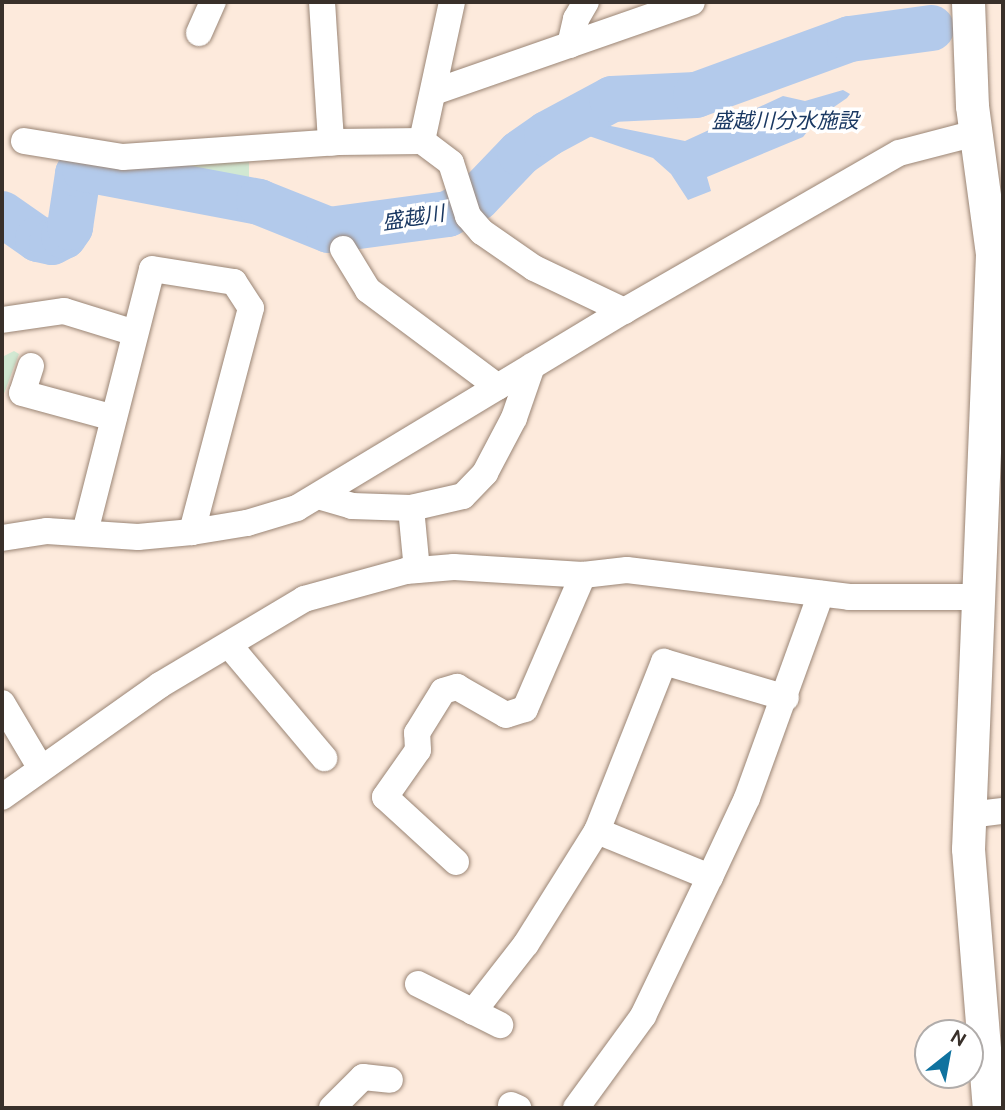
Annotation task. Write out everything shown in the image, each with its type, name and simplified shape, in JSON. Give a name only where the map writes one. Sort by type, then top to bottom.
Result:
[{"type":"street","points":[[199,33],[213,2]]},
{"type":"street","points":[[322,2],[331,142]]},
{"type":"street","points":[[422,141],[452,2]]},
{"type":"street","points":[[570,45],[576,19],[586,2]]},
{"type":"street","points":[[434,92],[692,2]]},
{"type":"street","points":[[968,2],[976,133],[992,254],[979,597],[991,813],[978,1005],[989,1108]]},
{"type":"street","points":[[2,538],[47,531],[85,531],[138,537],[192,532],[247,523],[297,508],[624,311],[900,153],[976,133]]},
{"type":"street","points":[[24,141],[71,152],[122,157],[331,142],[422,141],[451,163],[464,206],[482,232],[534,268],[624,311]]},
{"type":"street","points":[[343,249],[368,290],[498,387]]},
{"type":"street","points":[[85,531],[152,269],[234,282],[251,308],[192,532]]},
{"type":"street","points":[[2,320],[64,311],[135,332]]},
{"type":"street","points":[[31,366],[22,393],[114,418]]},
{"type":"street","points":[[318,496],[352,506],[411,508],[463,496],[485,473],[514,418],[532,366]]},
{"type":"street","points":[[411,508],[417,570]]},
{"type":"street","points":[[2,796],[40,767],[304,599],[417,570],[454,567],[583,575],[627,570],[821,594],[979,597]]},
{"type":"street","points":[[456,862],[385,797],[418,750],[417,733],[443,691],[457,687],[506,715],[525,709],[583,575]]},
{"type":"street","points":[[576,1108],[643,1016],[710,877],[786,698],[821,594]]},
{"type":"street","points":[[229,645],[324,758]]},
{"type":"street","points":[[473,1012],[526,944],[597,831],[664,662],[786,698]]},
{"type":"street","points":[[2,703],[40,767]]},
{"type":"street","points":[[597,831],[710,877]]},
{"type":"street","points":[[418,984],[500,1025]]},
{"type":"street","points":[[332,1108],[363,1077],[390,1080]]},
{"type":"green space","points":[[249,158],[249,180],[219,184],[145,177],[120,168]]},
{"type":"green space","points":[[14,351],[19,354],[2,399],[2,357]]},
{"type":"water","name":"盛越川分水施設","points":[[843,90],[850,94],[847,98],[818,118],[803,137],[707,177],[711,191],[688,200],[671,174],[653,158],[589,136],[562,134],[581,120],[685,141],[783,96],[805,101]]},
{"type":"waterway","name":"盛越川","points":[[2,214],[38,239],[52,242],[64,236],[70,227],[78,174],[85,169],[259,202],[329,230],[448,214],[477,198],[520,153],[547,134],[612,99],[696,95],[850,39],[931,28]]},
{"type":"waterway","name":"盛越川分水施設","points":[[559,125],[580,131]]}]
